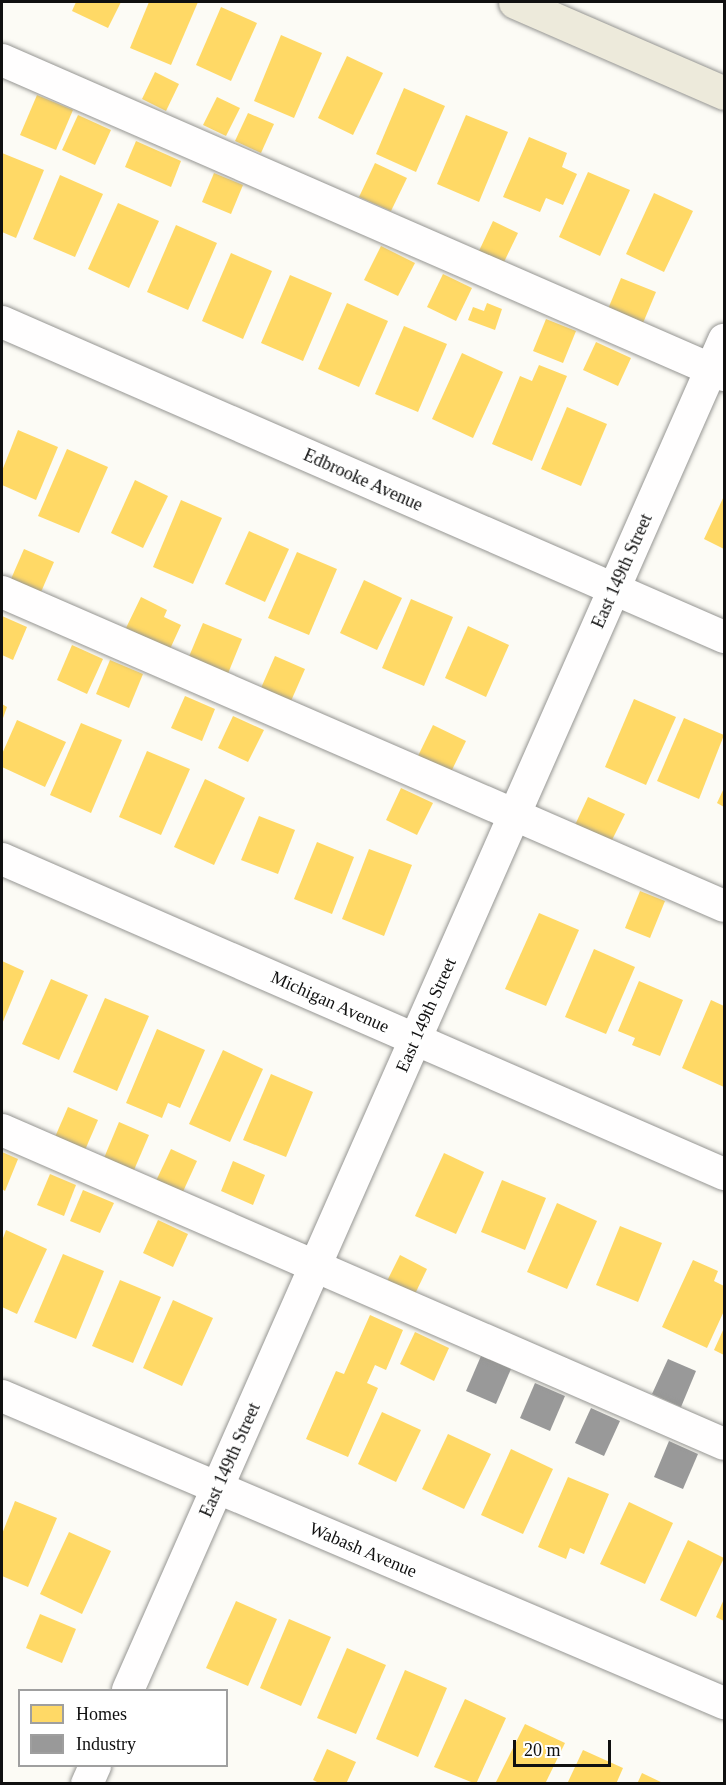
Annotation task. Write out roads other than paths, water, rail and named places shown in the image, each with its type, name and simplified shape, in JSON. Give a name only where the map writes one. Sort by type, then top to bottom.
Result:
[{"type":"main road","points":[[515,2],[724,93]]},
{"type":"street","points":[[2,60],[718,372]]},
{"type":"street","name":"Edbrooke Avenue","points":[[2,322],[724,637]]},
{"type":"street","name":"East 149th Street","points":[[128,1689],[614,589],[718,372],[724,340]]},
{"type":"street","points":[[2,592],[724,906]]},
{"type":"street","name":"Michigan Avenue","points":[[2,859],[724,1174]]},
{"type":"street","points":[[2,1130],[724,1444]]},
{"type":"street","name":"Wabash Avenue","points":[[2,1396],[724,1703]]},
{"type":"street","points":[[87,1784],[95,1767]]}]
